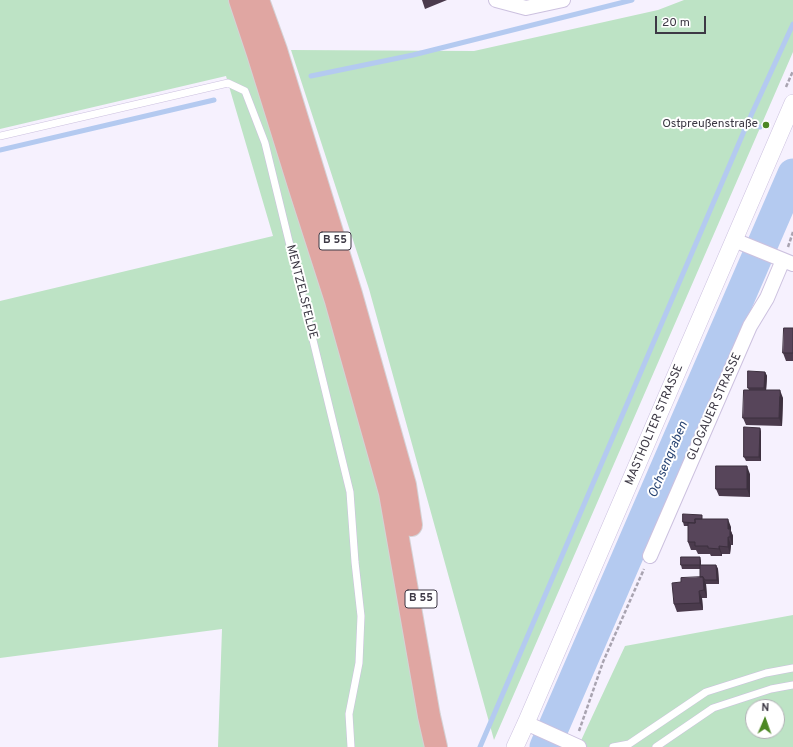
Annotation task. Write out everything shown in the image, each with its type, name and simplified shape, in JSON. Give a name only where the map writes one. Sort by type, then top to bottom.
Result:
[{"type":"main road","name":"B 55","points":[[240,0],[336,301],[390,493],[433,714],[445,747]]},
{"type":"main road","name":"B 55","points":[[258,0],[276,50],[351,294],[405,485],[436,747]]},
{"type":"street","points":[[496,0],[526,8],[563,0]]},
{"type":"street","name":"MASTHOLTER STRASSE","points":[[515,747],[531,724],[740,243],[793,103]]},
{"type":"street","points":[[740,243],[784,261]]},
{"type":"street","name":"GLOGAUER STRASSE","points":[[650,556],[750,326],[767,298],[784,261]]},
{"type":"street","points":[[531,724],[574,744]]},
{"type":"lane","name":"MENTZELSFELDE","points":[[0,136],[228,83],[245,91],[265,143],[350,492],[355,562],[361,616],[359,663],[349,714],[351,747]]},
{"type":"lane","points":[[613,747],[629,744],[706,692],[766,673],[793,668]]},
{"type":"lane","points":[[656,747],[713,708],[771,689],[793,685]]},
{"type":"path","points":[[574,744],[603,662],[650,556]]},
{"type":"green space","points":[[0,0],[229,0],[253,69],[327,305],[438,712],[446,747],[218,747],[222,629],[0,658],[0,301],[273,236],[226,76],[0,129]]},
{"type":"green space","points":[[684,0],[793,0],[793,52],[494,740],[369,289],[291,50],[474,51],[658,10]]},
{"type":"green space","points":[[793,615],[793,747],[578,747],[625,646]]},
{"type":"building","points":[[784,328],[793,328],[793,353],[783,353]]},
{"type":"building","points":[[748,371],[765,372],[764,388],[748,388]]},
{"type":"building","points":[[744,390],[780,390],[779,418],[743,418]]},
{"type":"building","points":[[744,427],[760,428],[759,457],[744,457]]},
{"type":"building","points":[[716,466],[747,466],[747,489],[716,489]]},
{"type":"building","points":[[683,514],[702,515],[702,519],[695,519],[695,523],[683,522]]},
{"type":"building","points":[[695,519],[728,519],[730,537],[728,537],[728,547],[719,546],[719,549],[708,548],[708,546],[695,546],[695,542],[688,542],[688,523],[695,523]]},
{"type":"building","points":[[681,557],[700,557],[700,565],[681,565]]},
{"type":"building","points":[[700,565],[716,565],[717,580],[705,580],[703,577],[700,577]]},
{"type":"building","points":[[703,577],[704,590],[699,591],[700,603],[674,604],[672,583],[681,582],[681,578]]},
{"type":"waterway","points":[[311,76],[413,55],[632,0]]},
{"type":"waterway","points":[[480,747],[748,122],[793,24]]},
{"type":"waterway","points":[[0,150],[214,100]]},
{"type":"waterway","points":[[748,122],[760,127]]},
{"type":"waterway","name":"Ochsengraben","points":[[545,747],[793,174]]},
{"type":"place","name":"Ostpreußenstraße","points":[[766,125]]}]
